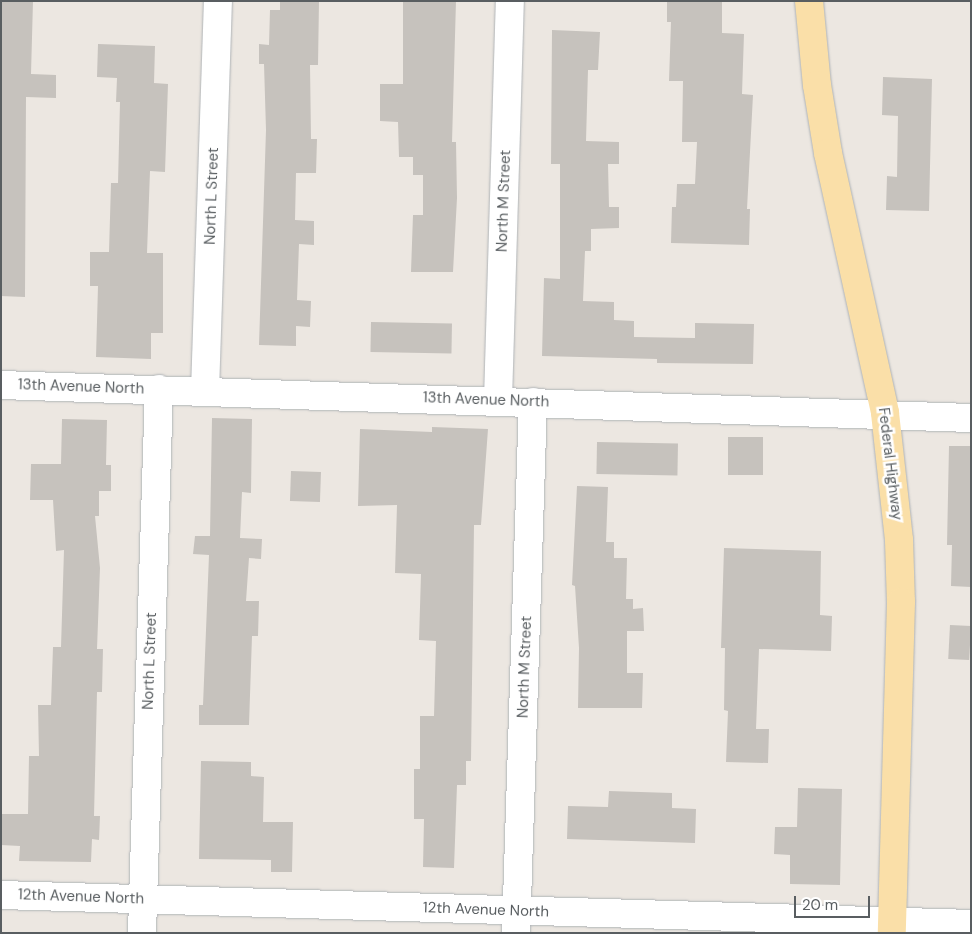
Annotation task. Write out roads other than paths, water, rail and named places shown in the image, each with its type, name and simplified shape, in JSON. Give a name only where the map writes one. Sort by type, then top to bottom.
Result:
[{"type":"main road","name":"Federal Highway","points":[[809,1],[817,85],[828,153],[885,413],[898,530],[902,602],[892,927]]},
{"type":"street","name":"North L Street","points":[[205,391],[218,1]]},
{"type":"street","name":"North M Street","points":[[498,400],[510,1]]},
{"type":"street","name":"13th Avenue North","points":[[1,384],[885,413],[971,418]]},
{"type":"street","name":"North L Street","points":[[142,933],[159,389]]},
{"type":"street","name":"North M Street","points":[[517,922],[533,402]]},
{"type":"street","name":"12th Avenue North","points":[[1,895],[143,899],[517,922],[892,927],[971,924]]}]
